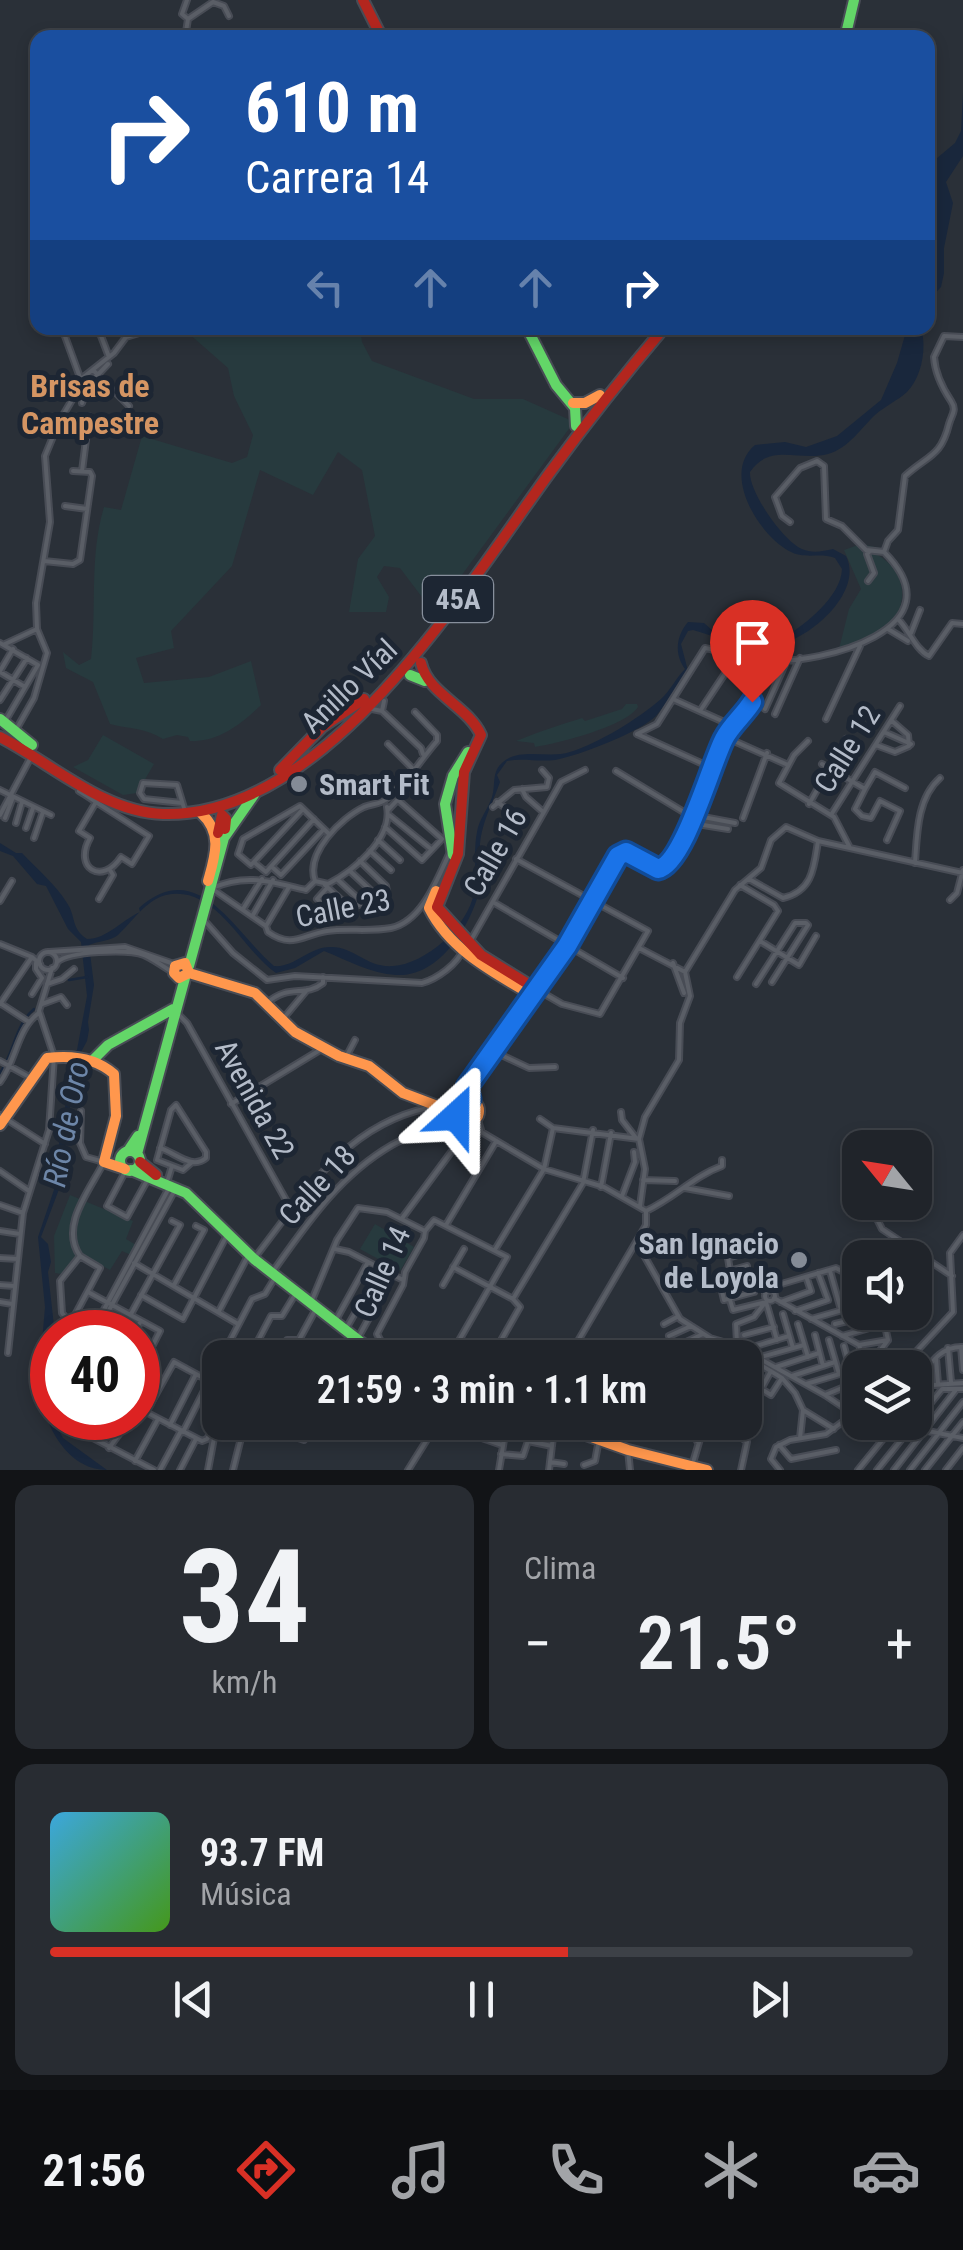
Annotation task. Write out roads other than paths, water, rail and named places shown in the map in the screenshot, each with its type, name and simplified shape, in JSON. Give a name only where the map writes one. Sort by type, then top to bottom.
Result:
[{"type":"main road","points":[[363,0],[378,30]]},
{"type":"main road","points":[[850,30],[857,0]]},
{"type":"main road","points":[[531,335],[556,385],[577,412],[576,426]]},
{"type":"main road","name":"Anillo Víal","points":[[8,725],[22,739],[109,794],[150,806],[210,806],[243,795],[334,740],[411,652],[576,426],[649,335]]},
{"type":"main road","name":"Anillo Víal","points":[[2,738],[33,753],[98,799],[148,812],[200,813],[254,796],[301,757],[322,728],[352,715],[416,656],[582,429],[658,335]]},
{"type":"main road","points":[[569,402],[586,403],[600,395]]},
{"type":"main road","points":[[352,715],[379,707],[421,663],[463,592]]},
{"type":"main road","points":[[421,663],[423,674],[480,731],[480,742],[466,766],[458,854],[437,900],[438,917]]},
{"type":"main road","points":[[410,675],[419,676],[475,730],[474,742],[449,786],[445,816],[454,844],[452,858],[430,904],[464,945],[534,992],[492,1051],[460,1111]]},
{"type":"main road","points":[[2,738],[8,725]]},
{"type":"main road","points":[[449,786],[455,792],[462,787]]},
{"type":"main road","points":[[130,1162],[183,971],[212,888],[220,840],[254,796]]},
{"type":"main road","points":[[445,803],[454,799],[462,804]]},
{"type":"main road","points":[[200,813],[213,824],[220,840],[212,888]]},
{"type":"main road","points":[[183,971],[254,984],[295,1032],[346,1059],[369,1066],[402,1093],[460,1111]]},
{"type":"main road","points":[[183,971],[254,997],[292,1035],[363,1068],[394,1093],[428,1108],[460,1111]]},
{"type":"main road","points":[[92,1062],[108,1045],[175,1011]]},
{"type":"main road","points":[[2,1120],[52,1054],[92,1062],[113,1071],[116,1116],[105,1160],[130,1162],[192,1192],[253,1255]]},
{"type":"main road","points":[[130,1162],[149,1178],[171,1183],[193,1198],[228,1234],[359,1340]]},
{"type":"main road","points":[[275,1273],[361,1340]]},
{"type":"main road","points":[[588,1440],[707,1470]]},
{"type":"street","points":[[187,0],[182,15],[188,19]]},
{"type":"street","points":[[186,30],[188,19],[213,2],[224,6],[229,16]]},
{"type":"street","points":[[8,725],[34,698],[47,653],[37,630],[37,592],[50,522],[46,452],[59,422],[78,394],[82,379],[65,335]]},
{"type":"street","points":[[100,335],[108,361]]},
{"type":"street","points":[[82,379],[108,361],[130,335]]},
{"type":"street","points":[[884,552],[898,530],[906,476],[936,455],[947,438],[954,413],[934,357],[944,336],[963,337]]},
{"type":"street","points":[[82,403],[95,372]]},
{"type":"street","points":[[95,372],[128,406]]},
{"type":"street","points":[[82,471],[90,416]]},
{"type":"street","points":[[790,522],[782,516],[775,497],[800,468],[817,461],[825,470],[826,520],[842,526],[870,552],[884,552]]},
{"type":"street","points":[[44,561],[78,562],[92,476],[73,471]]},
{"type":"street","points":[[64,506],[86,509]]},
{"type":"street","points":[[868,581],[874,573],[870,552]]},
{"type":"street","points":[[712,768],[638,734],[657,724],[704,649],[765,661],[787,660],[860,645],[888,629],[904,607],[904,578],[884,552]]},
{"type":"street","points":[[911,633],[920,610]]},
{"type":"street","points":[[898,619],[928,656],[952,622],[963,624]]},
{"type":"street","points":[[888,629],[908,641]]},
{"type":"street","points":[[2,643],[37,630]]},
{"type":"street","points":[[2,643],[38,665],[8,725]]},
{"type":"street","points":[[826,719],[860,645]]},
{"type":"street","points":[[14,649],[0,671],[25,688]]},
{"type":"street","points":[[700,711],[737,656]]},
{"type":"street","points":[[0,700],[27,658]]},
{"type":"street","points":[[775,714],[800,658]]},
{"type":"street","points":[[765,709],[787,660]]},
{"type":"street","points":[[516,859],[592,901],[648,932],[600,1014],[534,992],[567,946],[592,901],[623,852],[664,869],[693,820],[725,737],[752,702],[765,661]]},
{"type":"street","points":[[672,699],[733,726]]},
{"type":"street","name":"Calle 12","points":[[831,815],[900,706]]},
{"type":"street","points":[[379,707],[423,754]]},
{"type":"street","points":[[334,914],[318,899],[326,886],[350,871],[378,840],[385,827],[387,809],[438,738],[415,712]]},
{"type":"street","points":[[892,720],[908,735],[910,744]]},
{"type":"street","points":[[884,732],[910,744]]},
{"type":"street","points":[[725,737],[788,765]]},
{"type":"street","points":[[809,804],[846,739]]},
{"type":"street","points":[[808,741],[779,782],[831,815],[853,849]]},
{"type":"street","points":[[388,744],[413,769]]},
{"type":"street","points":[[876,745],[901,752],[910,744]]},
{"type":"street","points":[[2,817],[33,753]]},
{"type":"street","points":[[743,818],[767,753]]},
{"type":"street","points":[[822,764],[864,789]]},
{"type":"street","points":[[517,816],[495,805],[514,790],[548,786],[549,778],[542,770]]},
{"type":"street","name":"Calle 16","points":[[464,945],[560,782],[585,770]]},
{"type":"street","points":[[616,771],[693,820],[728,829]]},
{"type":"street","points":[[886,840],[900,812],[880,801],[870,818],[855,809],[875,772],[905,788]]},
{"type":"street","points":[[59,777],[98,799],[149,836],[132,864],[121,857],[110,870],[97,872],[86,864],[84,850],[90,838],[79,831],[98,799]]},
{"type":"street","points":[[915,863],[923,805],[930,787],[940,778]]},
{"type":"street","points":[[143,783],[179,786],[184,806],[144,799],[140,792],[143,783]]},
{"type":"street","points":[[522,789],[543,812]]},
{"type":"street","points":[[0,790],[51,815]]},
{"type":"street","points":[[360,861],[386,886],[386,891],[379,898],[350,908],[316,881],[313,874],[315,860],[330,835],[356,812],[387,809],[403,794]]},
{"type":"street","points":[[385,827],[422,860],[442,838],[398,800]]},
{"type":"street","points":[[16,823],[22,802]]},
{"type":"street","points":[[303,809],[251,866],[238,854],[243,839],[300,806],[330,835]]},
{"type":"street","points":[[26,828],[33,808]]},
{"type":"street","points":[[387,809],[432,850]]},
{"type":"street","points":[[34,838],[43,812]]},
{"type":"street","points":[[254,862],[266,872],[314,819]]},
{"type":"street","points":[[693,820],[736,823]]},
{"type":"street","points":[[274,822],[283,831]]},
{"type":"street","points":[[685,972],[740,884],[762,868],[774,836],[783,828],[790,827],[818,842],[828,841],[962,872],[957,893],[950,900]]},
{"type":"street","points":[[828,841],[838,828]]},
{"type":"street","points":[[271,866],[281,875],[324,829]]},
{"type":"street","points":[[378,840],[400,860]]},
{"type":"street","points":[[749,879],[780,897],[795,895],[805,888],[816,868],[818,842]]},
{"type":"street","name":"Calle 23","points":[[212,888],[266,926],[273,936],[290,942],[329,930],[395,926],[424,903],[454,844]]},
{"type":"street","points":[[370,850],[391,870]]},
{"type":"street","points":[[100,900],[112,875],[110,870]]},
{"type":"street","points":[[350,871],[379,898]]},
{"type":"street","points":[[212,888],[262,878],[306,890],[316,881]]},
{"type":"street","points":[[243,909],[262,878]]},
{"type":"street","points":[[338,879],[364,904]]},
{"type":"street","points":[[252,917],[274,880]]},
{"type":"street","points":[[0,901],[12,881]]},
{"type":"street","points":[[266,926],[287,884]]},
{"type":"street","points":[[736,978],[778,908],[740,884]]},
{"type":"street","points":[[491,900],[622,978]]},
{"type":"street","points":[[202,915],[254,984],[289,976],[427,982],[459,958],[464,945]]},
{"type":"street","points":[[756,984],[795,923],[806,923],[772,982]]},
{"type":"street","points":[[760,941],[799,964],[816,936]]},
{"type":"street","points":[[25,1019],[0,1004],[52,942]]},
{"type":"street","points":[[0,944],[52,968]]},
{"type":"street","points":[[45,953],[131,947],[183,971]]},
{"type":"street","points":[[637,1138],[679,1060],[680,1023],[690,996],[685,972],[639,948]]},
{"type":"street","points":[[108,950],[144,955],[183,971]]},
{"type":"street","points":[[8,1354],[23,1213],[49,1130],[52,1054],[40,1005],[52,968],[69,952]]},
{"type":"street","points":[[45,953],[54,954],[56,962]]},
{"type":"street","points":[[38,963],[47,983]]},
{"type":"street","points":[[32,994],[42,978],[36,969],[38,963]]},
{"type":"street","points":[[673,963],[684,992]]},
{"type":"street","points":[[47,983],[62,979],[74,969]]},
{"type":"street","points":[[267,1003],[283,991],[321,985],[323,977]]},
{"type":"street","points":[[282,1020],[307,990]]},
{"type":"street","points":[[40,1005],[61,997],[67,1004]]},
{"type":"street","name":"Avenida 22","points":[[175,1011],[187,1024],[291,1209]]},
{"type":"street","points":[[0,1082],[25,1019],[39,1013]]},
{"type":"street","points":[[346,1059],[355,1040]]},
{"type":"street","points":[[231,1104],[320,1050]]},
{"type":"street","points":[[492,1051],[529,1068],[555,1067]]},
{"type":"street","points":[[5,1064],[32,1079]]},
{"type":"street","points":[[160,1148],[191,1163],[202,1162],[206,1152],[176,1106],[171,1110],[160,1148],[157,1160],[186,1170],[191,1163]]},
{"type":"street","points":[[218,1310],[253,1255],[322,1170],[350,1145],[398,1118],[428,1108]]},
{"type":"street","points":[[78,1310],[100,1268],[80,1256],[71,1238],[72,1225],[105,1160],[86,1157],[81,1148],[82,1110]]},
{"type":"street","points":[[460,1111],[495,1142],[544,1170],[601,1186],[646,1211],[648,1222],[579,1340]]},
{"type":"street","points":[[460,1111],[484,1134]]},
{"type":"street","points":[[402,1218],[462,1136],[460,1111]]},
{"type":"street","name":"Calle 18","points":[[230,1340],[252,1299],[264,1294],[324,1201],[346,1178],[393,1144],[460,1111]]},
{"type":"street","points":[[620,1112],[637,1138],[644,1165],[640,1206]]},
{"type":"street","points":[[540,1118],[554,1128],[637,1138]]},
{"type":"street","points":[[2,1120],[45,1144]]},
{"type":"street","points":[[496,1250],[544,1170],[554,1128]]},
{"type":"street","points":[[513,1299],[583,1183],[593,1130]]},
{"type":"street","points":[[601,1186],[611,1134]]},
{"type":"street","name":"Calle 14","points":[[375,1340],[424,1231],[431,1220],[446,1225],[495,1142]]},
{"type":"street","points":[[622,1196],[635,1162],[634,1152]]},
{"type":"street","points":[[646,1211],[667,1202],[696,1178],[723,1166],[722,1160]]},
{"type":"street","points":[[130,1162],[107,1206],[128,1217],[149,1178]]},
{"type":"street","points":[[107,1310],[170,1188],[172,1166]]},
{"type":"street","points":[[0,1171],[29,1191]]},
{"type":"street","points":[[643,1180],[675,1181]]},
{"type":"street","points":[[685,1188],[728,1196]]},
{"type":"street","points":[[0,1205],[23,1213]]},
{"type":"street","points":[[299,1340],[353,1213],[362,1208],[383,1210],[424,1231]]},
{"type":"street","points":[[877,1220],[882,1229],[952,1276]]},
{"type":"street","points":[[133,1310],[180,1225],[172,1221]]},
{"type":"street","points":[[446,1225],[506,1258],[460,1340]]},
{"type":"street","points":[[174,1284],[204,1230],[196,1226]]},
{"type":"street","points":[[0,1231],[21,1234]]},
{"type":"street","points":[[142,1295],[184,1318],[228,1234]]},
{"type":"street","points":[[918,1350],[954,1312],[950,1253],[963,1235]]},
{"type":"street","points":[[636,1243],[677,1317],[719,1340]]},
{"type":"street","points":[[335,1249],[404,1281]]},
{"type":"street","points":[[443,1285],[464,1250]]},
{"type":"street","points":[[730,1270],[728,1258],[754,1250]]},
{"type":"street","points":[[62,1310],[60,1280],[80,1256]]},
{"type":"street","points":[[0,1267],[0,1258],[18,1258]]},
{"type":"street","points":[[132,1262],[238,1324]]},
{"type":"street","points":[[337,1318],[368,1262]]},
{"type":"street","points":[[747,1266],[718,1274],[720,1288],[724,1300],[754,1292]]},
{"type":"street","points":[[454,1267],[513,1299],[520,1307],[501,1340]]},
{"type":"street","points":[[347,1326],[381,1268]]},
{"type":"street","points":[[738,1340],[735,1327],[754,1317],[778,1284],[836,1268],[842,1271]]},
{"type":"street","points":[[811,1319],[841,1310],[830,1270]]},
{"type":"street","points":[[759,1271],[770,1294],[795,1311],[859,1345],[888,1340]]},
{"type":"street","points":[[795,1311],[828,1300],[818,1273]]},
{"type":"street","name":"Calle 14","points":[[374,1340],[393,1275]]},
{"type":"street","points":[[781,1302],[811,1292],[807,1277]]},
{"type":"street","points":[[720,1288],[751,1280]]},
{"type":"street","points":[[0,1285],[14,1286]]},
{"type":"street","points":[[88,1292],[120,1310]]},
{"type":"street","points":[[258,1340],[271,1316],[284,1314],[297,1292]]},
{"type":"street","points":[[730,1299],[732,1310],[767,1301]]},
{"type":"street","points":[[767,1301],[777,1340]]},
{"type":"street","points":[[0,1302],[12,1304]]},
{"type":"street","points":[[783,1314],[793,1348]]},
{"type":"street","points":[[664,1324],[677,1317]]},
{"type":"street","points":[[834,1324],[842,1322]]},
{"type":"street","points":[[798,1324],[808,1357]]},
{"type":"street","points":[[668,1336],[690,1326]]},
{"type":"street","points":[[744,1336],[774,1327]]},
{"type":"street","points":[[842,1336],[862,1330]]},
{"type":"street","points":[[880,1350],[888,1340],[886,1330]]},
{"type":"street","points":[[691,1340],[703,1334]]},
{"type":"street","points":[[815,1335],[823,1366]]},
{"type":"street","points":[[762,1343],[789,1336]]},
{"type":"street","points":[[829,1340],[839,1375]]},
{"type":"street","points":[[762,1360],[804,1345]]},
{"type":"street","points":[[859,1345],[861,1350]]},
{"type":"street","points":[[844,1346],[845,1350]]},
{"type":"street","points":[[932,1363],[948,1348],[962,1347],[963,1370]]},
{"type":"street","points":[[948,1348],[951,1382]]},
{"type":"street","points":[[762,1386],[773,1369],[819,1353]]},
{"type":"street","points":[[936,1358],[938,1384]]},
{"type":"street","points":[[160,1387],[174,1362],[202,1377]]},
{"type":"street","points":[[762,1362],[841,1404]]},
{"type":"street","points":[[792,1376],[835,1362]]},
{"type":"street","points":[[773,1369],[796,1393],[803,1410],[800,1438]]},
{"type":"street","points":[[170,1425],[196,1374]]},
{"type":"street","points":[[806,1384],[842,1374]]},
{"type":"street","points":[[762,1390],[772,1396],[782,1378]]},
{"type":"street","points":[[932,1387],[951,1382],[961,1389]]},
{"type":"street","points":[[932,1401],[942,1388],[961,1389]]},
{"type":"street","points":[[826,1395],[842,1389]]},
{"type":"street","points":[[932,1422],[961,1389]]},
{"type":"street","name":"Calle 18","points":[[156,1470],[202,1394]]},
{"type":"street","points":[[910,1470],[963,1402]]},
{"type":"street","points":[[803,1410],[834,1429]]},
{"type":"street","points":[[160,1420],[202,1439]]},
{"type":"street","points":[[925,1470],[963,1422]]},
{"type":"street","points":[[780,1470],[771,1456],[779,1445],[822,1436],[842,1423]]},
{"type":"street","points":[[932,1433],[963,1438]]},
{"type":"street","points":[[180,1470],[196,1439]]},
{"type":"street","points":[[96,1440],[156,1470]]},
{"type":"street","points":[[110,1448],[116,1440]]},
{"type":"street","points":[[135,1461],[146,1440]]},
{"type":"street","points":[[208,1470],[214,1440]]},
{"type":"street","points":[[233,1470],[240,1440]]},
{"type":"street","points":[[408,1470],[427,1440]]},
{"type":"street","points":[[487,1440],[502,1445]]},
{"type":"street","points":[[499,1470],[503,1440]]},
{"type":"street","points":[[549,1470],[552,1440]]},
{"type":"street","points":[[697,1440],[698,1445]]},
{"type":"street","points":[[692,1468],[700,1440]]},
{"type":"street","points":[[741,1470],[744,1440]]},
{"type":"street","points":[[858,1470],[882,1440]]},
{"type":"street","points":[[877,1470],[901,1440]]},
{"type":"street","points":[[894,1470],[917,1440]]},
{"type":"street","points":[[501,1454],[523,1456],[528,1441],[552,1446]]},
{"type":"street","points":[[584,1465],[595,1461],[593,1442]]},
{"type":"street","points":[[779,1445],[791,1459],[836,1450]]},
{"type":"street","points":[[946,1470],[963,1448]]},
{"type":"street","points":[[628,1452],[630,1470]]},
{"type":"street","points":[[550,1462],[564,1464]]},
{"type":"water","points":[[963,93],[963,156],[946,182],[953,203],[944,248],[944,273],[935,293],[935,160],[955,143],[961,131]]},
{"type":"water","points":[[905,335],[922,335],[922,362],[912,386],[848,442],[817,456],[776,455],[758,463],[750,472],[761,503],[794,544],[810,551],[833,549],[846,556],[850,570],[847,584],[831,612],[804,634],[777,645],[745,645],[688,631],[681,644],[688,671],[648,722],[565,758],[507,761],[497,775],[500,782],[482,831],[483,871],[473,910],[454,942],[428,967],[413,973],[387,974],[324,951],[295,968],[276,973],[227,921],[199,899],[184,894],[152,901],[140,912],[139,908],[160,894],[180,890],[197,894],[230,919],[274,966],[330,947],[384,966],[406,964],[432,951],[454,930],[470,906],[478,827],[492,797],[497,770],[503,762],[518,755],[562,754],[581,748],[652,707],[685,669],[678,645],[688,622],[704,623],[712,630],[784,638],[829,599],[842,569],[835,558],[789,551],[766,531],[743,486],[745,457],[755,445],[785,442],[806,447],[837,436],[881,400]]},
{"type":"water","name":"Río de Oro","points":[[0,843],[22,853],[52,883],[70,908],[78,931],[87,939],[108,933],[140,912],[115,937],[89,945],[94,985],[89,1030],[75,1063],[61,1184],[41,1237],[48,1244],[51,1262],[48,1272],[52,1310],[45,1310],[38,1237],[58,1178],[68,1054],[77,1050],[87,996],[81,942],[68,929],[46,886],[37,884],[13,856],[0,851]]},
{"type":"water","points":[[58,1440],[66,1440],[107,1470],[91,1467],[65,1450]]},
{"type":"waterway","points":[[69,980],[87,977]]},
{"type":"waterway","points":[[0,1073],[23,1023],[34,1009]]},
{"type":"place","name":"Smart Fit","points":[[299,784]]},
{"type":"place","name":"San Ignacio de Loyola","points":[[799,1260]]},
{"type":"district","name":"Brisas de Campestre","points":[[90,404]]}]
